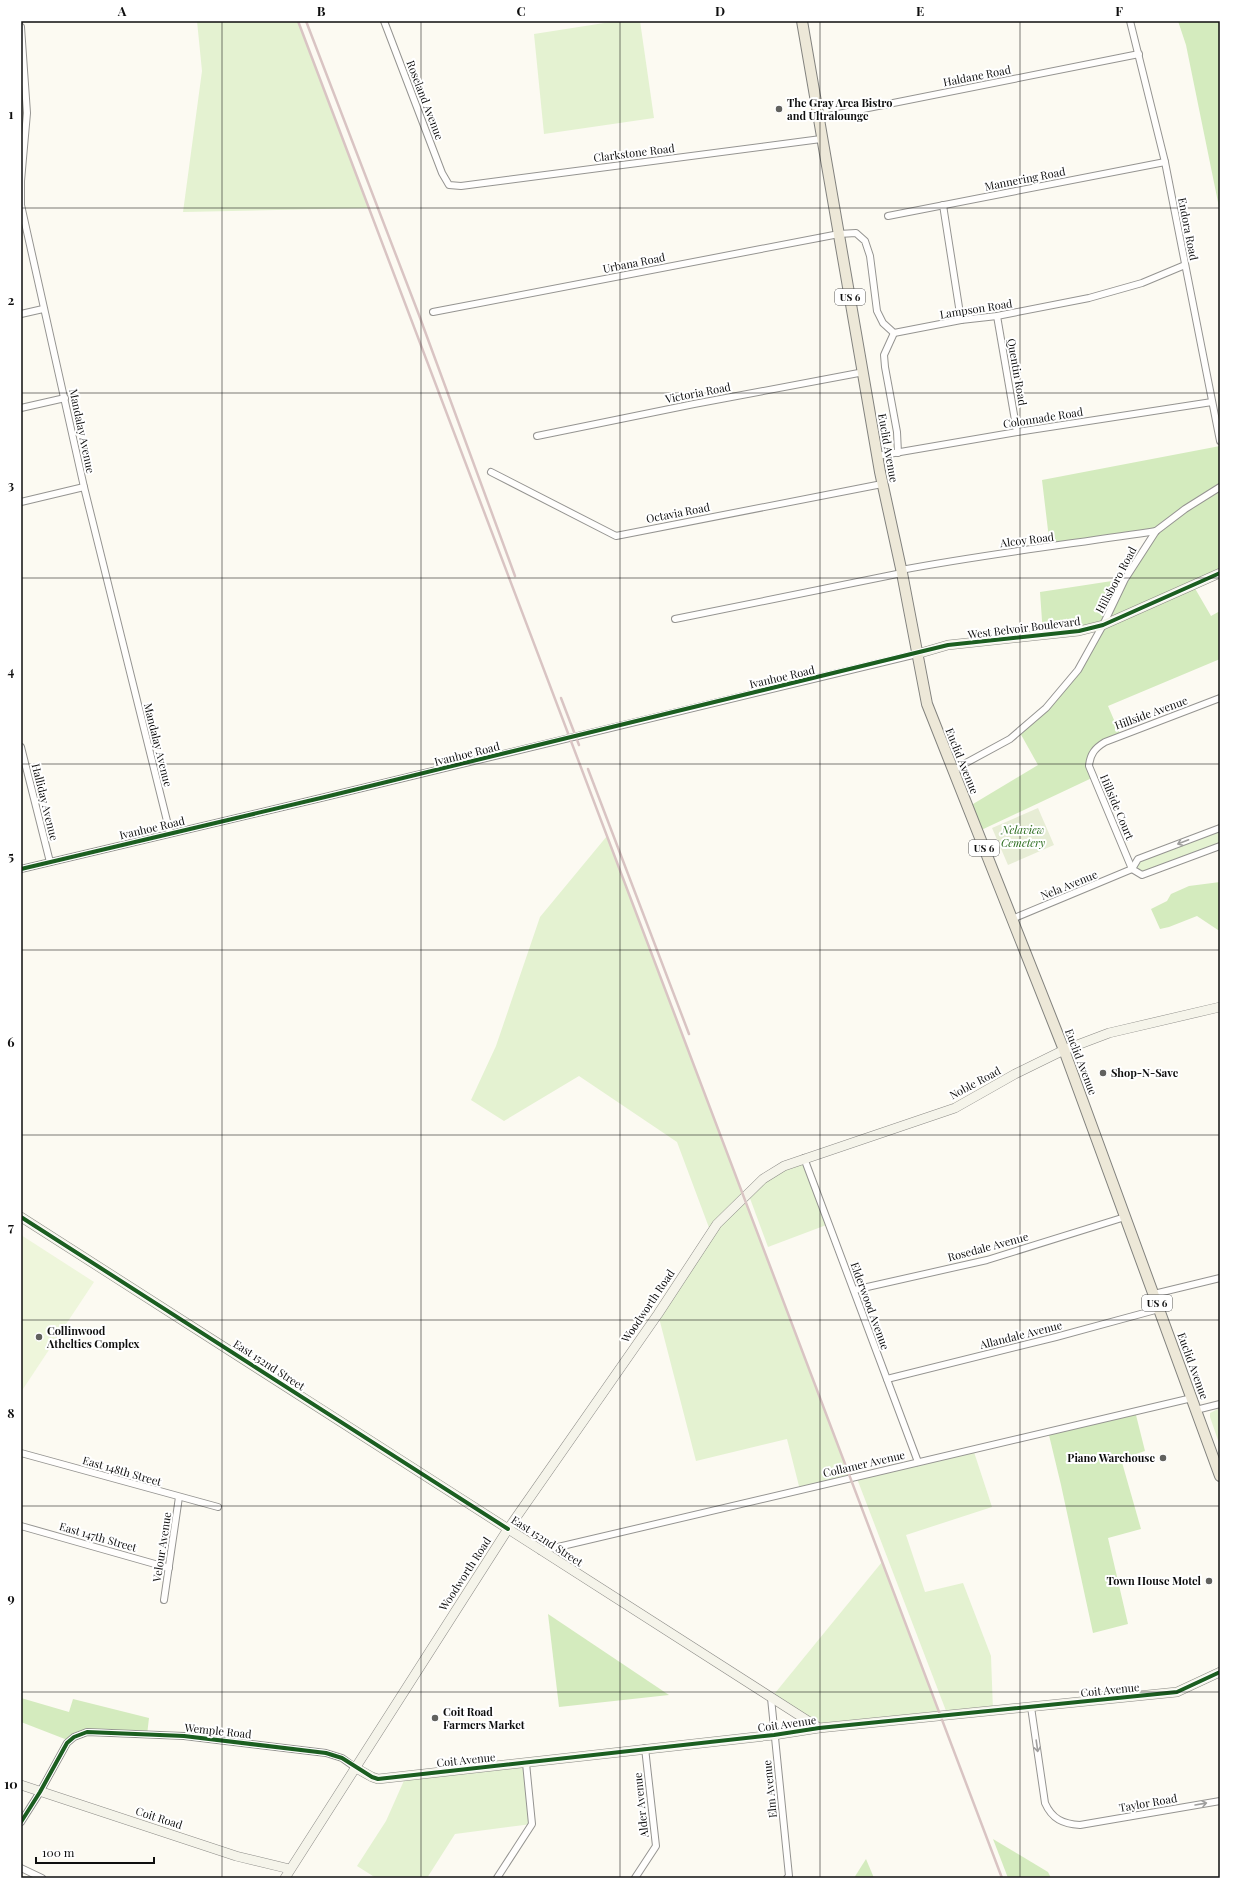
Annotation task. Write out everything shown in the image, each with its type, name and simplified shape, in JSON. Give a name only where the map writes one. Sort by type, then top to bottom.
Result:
[{"type":"main road","name":"Euclid Avenue","points":[[802,21],[821,139],[864,372],[882,484],[902,571],[927,704],[1064,1050],[1220,1476]]},
{"type":"street","name":"Roseland Avenue","points":[[384,21],[442,173],[449,184]]},
{"type":"street","name":"Endora Road","points":[[1130,21],[1165,162],[1184,265],[1220,441]]},
{"type":"street","name":"Mandalay Avenue","points":[[21,27],[28,113],[24,132],[21,205],[43,310],[65,398],[84,487],[170,833]]},
{"type":"street","name":"Haldane Road","points":[[818,118],[1139,54]]},
{"type":"street","name":"Clarkstone Road","points":[[449,184],[461,186],[821,139]]},
{"type":"street","name":"Mannering Road","points":[[888,216],[1165,162]]},
{"type":"street","points":[[943,205],[961,320]]},
{"type":"street","points":[[839,234],[856,233],[865,241],[870,256],[877,311],[883,323],[894,333],[884,355],[897,432],[898,453]]},
{"type":"street","name":"Urbana Road","points":[[433,312],[839,234]]},
{"type":"street","name":"Lampson Road","points":[[894,333],[961,320],[997,316],[1088,298],[1142,283],[1184,265]]},
{"type":"street","points":[[21,314],[43,310]]},
{"type":"street","name":"Quentin Road","points":[[997,316],[1017,432]]},
{"type":"street","name":"Victoria Road","points":[[537,436],[694,404],[864,372]]},
{"type":"street","points":[[21,408],[65,398]]},
{"type":"street","name":"Colonnade Road","points":[[877,456],[1017,432],[1212,402]]},
{"type":"street","name":"Octavia Road","points":[[491,472],[616,536],[882,484]]},
{"type":"street","points":[[21,502],[84,487]]},
{"type":"street","name":"Hillsboro Road","points":[[953,770],[1010,739],[1046,708],[1078,670],[1103,625],[1125,579],[1156,531],[1185,509],[1220,487]]},
{"type":"street","name":"Alcoy Road","points":[[675,619],[977,556],[1156,531]]},
{"type":"street","name":"West Belvoir Boulevard","points":[[917,654],[948,645],[1079,632],[1103,625],[1220,573]]},
{"type":"street","name":"Ivanhoe Road","points":[[21,869],[917,654]]},
{"type":"street","name":"Hillside Avenue","points":[[1092,751],[1104,742],[1220,698]]},
{"type":"street","name":"Halliday Avenue","points":[[21,747],[50,862]]},
{"type":"street","name":"Hillside Court","points":[[1092,751],[1089,758],[1089,766],[1132,869]]},
{"type":"street","name":"Nela Avenue","points":[[1012,919],[1132,869],[1138,859],[1220,828]]},
{"type":"street","points":[[1132,869],[1142,875],[1220,846]]},
{"type":"street","name":"Noble Road","points":[[748,1193],[774,1172],[804,1158],[955,1108],[1015,1074],[1064,1050],[1109,1033],[1220,1007]]},
{"type":"street","name":"Elderwood Avenue","points":[[804,1158],[918,1462]]},
{"type":"street","name":"Woodworth Road","points":[[284,1878],[508,1529],[658,1314],[718,1224],[748,1193]]},
{"type":"street","name":"East 152nd Street","points":[[21,1217],[819,1728]]},
{"type":"street","name":"Rosedale Avenue","points":[[854,1290],[987,1260],[1125,1217]]},
{"type":"street","points":[[1154,1294],[1220,1278]]},
{"type":"street","name":"Allandale Avenue","points":[[886,1379],[1056,1337],[1159,1308]]},
{"type":"street","name":"Collamer Avenue","points":[[541,1551],[1192,1398]]},
{"type":"street","points":[[1196,1410],[1220,1404]]},
{"type":"street","name":"East 148th Street","points":[[21,1453],[218,1507]]},
{"type":"street","name":"Velour Avenue","points":[[164,1600],[179,1497]]},
{"type":"street","name":"East 147th Street","points":[[21,1526],[169,1568]]},
{"type":"street","name":"Coit Avenue","points":[[356,1768],[372,1777],[378,1778],[774,1735],[819,1728],[1177,1692],[1220,1672]]},
{"type":"street","name":"Elm Avenue","points":[[771,1698],[788,1878]]},
{"type":"street","name":"Taylor Road","points":[[1031,1707],[1045,1803],[1055,1819],[1068,1824],[1080,1825],[1220,1801]]},
{"type":"street","name":"Wemple Road","points":[[40,1792],[67,1743],[74,1736],[87,1732],[184,1736],[326,1753],[342,1758],[356,1768]]},
{"type":"street","name":"Alder Avenue","points":[[635,1878],[656,1846],[645,1748]]},
{"type":"street","points":[[497,1878],[532,1824],[526,1763]]},
{"type":"street","name":"Coit Road","points":[[21,1785],[236,1856],[290,1869]]},
{"type":"street","points":[[21,1822],[40,1792]]},
{"type":"street","points":[[21,1868],[42,1878]]},
{"type":"green space","points":[[197,21],[298,21],[369,208],[183,212],[202,71]]},
{"type":"green space","points":[[617,21],[640,21],[654,118],[544,134],[534,34]]},
{"type":"green space","points":[[1178,21],[1220,21],[1220,212],[1186,45]]},
{"type":"green space","points":[[1220,446],[1220,573],[1193,585],[1211,616],[1220,611],[1220,659],[1108,706],[1121,736],[1105,742],[1089,758],[1094,777],[977,832],[968,807],[1038,765],[1019,731],[1046,708],[1078,670],[1103,626],[1043,635],[1040,592],[1125,579],[1155,531],[1050,547],[1042,480]]},
{"type":"green space","name":"Nelaview Cemetery","points":[[1038,808],[1054,845],[1008,865],[992,828]]},
{"type":"green space","points":[[1220,828],[1220,846],[1142,875],[1132,869],[1138,859]]},
{"type":"green space","points":[[607,836],[846,1466],[849,1478],[800,1490],[787,1439],[696,1461],[658,1314],[711,1233],[677,1142],[579,1076],[504,1121],[471,1100],[496,1046],[540,917]]},
{"type":"green space","points":[[1220,882],[1220,930],[1197,916],[1160,929],[1151,909],[1167,901],[1171,894],[1189,886]]},
{"type":"green space","points":[[804,1158],[829,1224],[768,1247],[748,1193]]},
{"type":"green space","name":"Collinwood Atheltics Complex","points":[[21,1235],[94,1282],[21,1392]]},
{"type":"green space","points":[[1220,1408],[1220,1446],[1210,1413]]},
{"type":"green space","points":[[1135,1411],[1145,1451],[1121,1459],[1141,1529],[1108,1538],[1128,1624],[1093,1633],[1048,1431]]},
{"type":"green space","points":[[973,1449],[992,1507],[906,1535],[925,1592],[963,1583],[991,1656],[993,1711],[948,1716],[856,1476]]},
{"type":"green space","points":[[882,1562],[941,1717],[819,1728],[771,1698]]},
{"type":"green space","points":[[548,1614],[669,1695],[559,1707]]},
{"type":"green space","points":[[21,1698],[69,1712],[73,1699],[149,1718],[147,1735],[87,1732],[70,1741],[21,1722]]},
{"type":"green space","points":[[526,1763],[532,1824],[455,1834],[427,1878],[376,1878],[357,1866],[386,1821],[406,1776]]},
{"type":"green space","points":[[993,1839],[1048,1872],[1051,1878],[1008,1878]]},
{"type":"green space","points":[[866,1859],[874,1878],[854,1878]]},
{"type":"railway","points":[[298,21],[1002,1878]]},
{"type":"railway","points":[[306,21],[419,315],[515,576]]},
{"type":"railway","points":[[561,698],[579,745]]},
{"type":"railway","points":[[588,769],[689,1034]]},
{"type":"cycle path","points":[[21,869],[325,797],[948,645],[1079,631],[1103,625],[1220,573]]},
{"type":"cycle path","points":[[21,1217],[508,1529]]},
{"type":"cycle path","points":[[21,1822],[40,1792],[67,1743],[74,1737],[87,1732],[184,1736],[326,1753],[342,1758],[372,1777],[378,1779],[774,1735],[819,1728],[1177,1692],[1220,1672]]},
{"type":"place","name":"The Gray Area Bistro and Ultralounge","points":[[779,109]]},
{"type":"place","name":"Shop-N-Save","points":[[1103,1073]]},
{"type":"place","name":"Collinwood Atheltics Complex","points":[[39,1337]]},
{"type":"place","name":"Piano Warehouse","points":[[1163,1458]]},
{"type":"place","name":"Town House Motel","points":[[1209,1581]]},
{"type":"place","name":"Coit Road Farmers Market","points":[[435,1718]]}]
